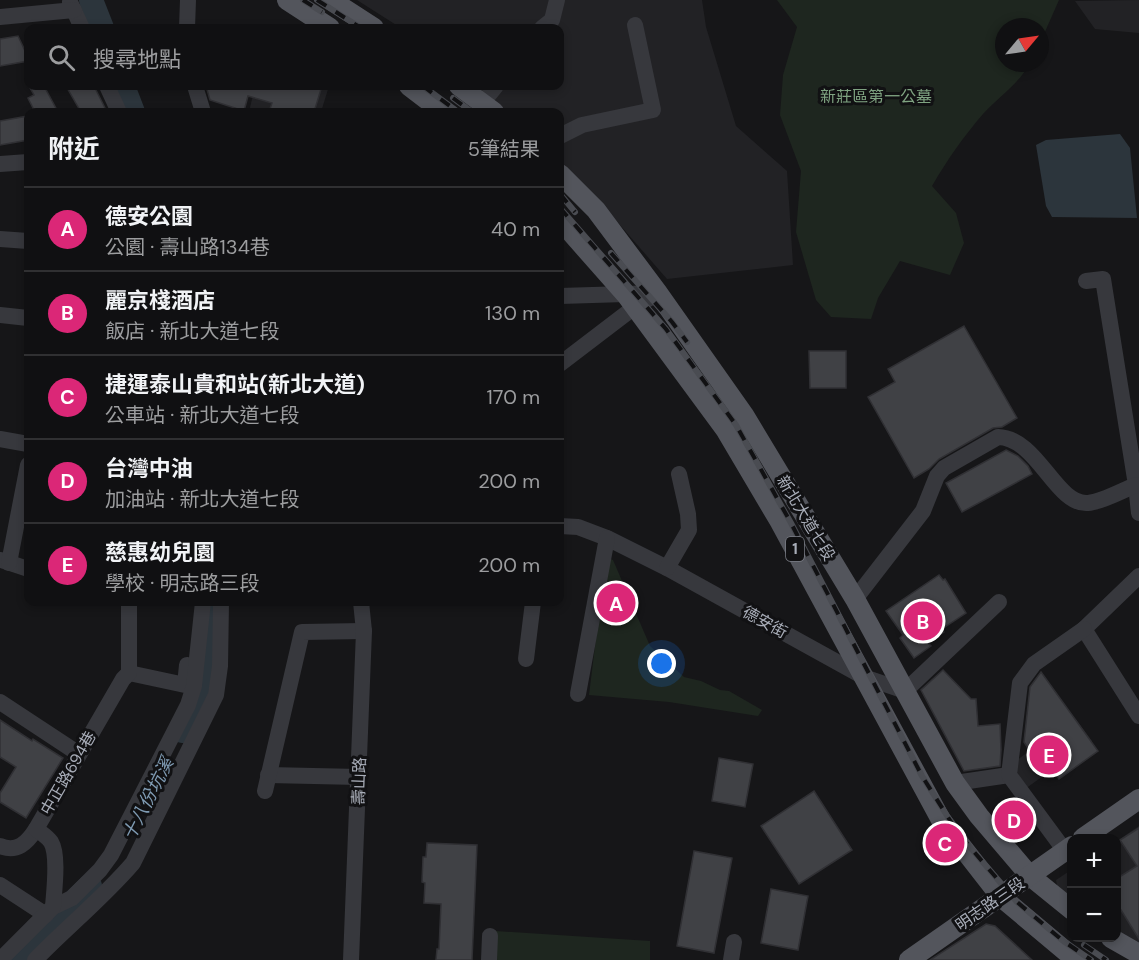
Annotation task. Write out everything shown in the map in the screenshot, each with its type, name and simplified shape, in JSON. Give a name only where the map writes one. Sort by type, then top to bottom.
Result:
[{"type":"main road","points":[[287,0],[324,24]]},
{"type":"main road","points":[[331,0],[368,24]]},
{"type":"main road","points":[[414,90],[438,108]]},
{"type":"main road","points":[[465,90],[488,107]]},
{"type":"main road","name":"新北大道七段","points":[[564,178],[596,210],[658,293],[744,416],[855,599],[955,783],[979,816],[1030,876]]},
{"type":"main road","name":"新北大道七段","points":[[564,224],[632,301],[725,429],[780,522],[941,820],[1001,897]]},
{"type":"main road","points":[[1089,834],[1139,799]]},
{"type":"main road","name":"明志路三段","points":[[909,960],[1067,850]]},
{"type":"main road","name":"1","points":[[1030,876],[1067,907]]},
{"type":"main road","name":"1","points":[[1001,897],[1076,960]]},
{"type":"main road","points":[[1118,942],[1139,954]]},
{"type":"street","points":[[187,24],[188,0]]},
{"type":"street","points":[[547,24],[552,20],[557,0]]},
{"type":"street","points":[[0,17],[72,5],[80,24]]},
{"type":"street","points":[[564,134],[582,125],[653,110],[635,25]]},
{"type":"street","points":[[109,90],[117,108]]},
{"type":"street","points":[[196,90],[202,108]]},
{"type":"street","points":[[488,107],[494,90]]},
{"type":"street","points":[[0,164],[24,162]]},
{"type":"street","points":[[0,239],[24,240]]},
{"type":"street","points":[[1086,281],[1103,279],[1139,513]]},
{"type":"street","points":[[564,296],[632,301],[658,293]]},
{"type":"street","points":[[564,360],[632,301]]},
{"type":"street","points":[[0,315],[24,318]]},
{"type":"street","points":[[855,599],[923,511],[935,481],[944,468],[998,437],[1008,437],[1024,446],[1056,484],[1077,502],[1089,503],[1136,485]]},
{"type":"street","points":[[0,439],[24,443]]},
{"type":"street","points":[[667,568],[689,530],[688,514],[679,474]]},
{"type":"street","points":[[24,482],[5,561],[24,568]]},
{"type":"street","name":"德安街","points":[[564,526],[578,527],[607,538],[667,568],[864,677],[906,691]]},
{"type":"street","points":[[578,694],[607,538]]},
{"type":"street","points":[[1067,848],[1009,775],[1020,682],[1034,664],[1084,629],[1139,576]]},
{"type":"street","points":[[906,691],[999,602]]},
{"type":"street","points":[[127,606],[129,673],[185,685],[193,606]]},
{"type":"street","points":[[0,960],[50,911],[72,898],[100,870],[111,855],[188,705],[195,686],[203,606]]},
{"type":"street","points":[[35,960],[133,863],[216,695],[220,666],[221,606]]},
{"type":"street","name":"壽山路","points":[[351,960],[364,631],[361,606]]},
{"type":"street","points":[[526,659],[533,606]]},
{"type":"street","points":[[1084,629],[1139,716]]},
{"type":"street","points":[[359,777],[267,783],[302,632],[364,631]]},
{"type":"street","name":"中正路694巷","points":[[50,911],[54,856],[52,844],[36,829],[123,679],[129,673]]},
{"type":"street","points":[[0,702],[79,754]]},
{"type":"street","points":[[955,783],[1009,775]]},
{"type":"street","points":[[0,846],[13,849],[20,847],[28,841],[36,829]]},
{"type":"street","points":[[0,885],[50,911]]},
{"type":"street","points":[[489,960],[490,936]]},
{"type":"street","points":[[731,960],[734,942]]},
{"type":"shaded area","points":[[357,0],[702,0],[706,27],[736,126],[787,171],[793,265],[667,279],[593,194],[564,166],[564,108],[503,108],[482,90],[564,90],[564,24],[395,24]]},
{"type":"shaded area","points":[[1139,0],[1139,33],[1095,29],[1075,1]]},
{"type":"shaded area","points":[[254,90],[328,90],[322,108],[250,108]]},
{"type":"shaded area","points":[[1120,134],[1130,148],[1137,218],[1052,217],[1046,206],[1036,145],[1046,140]]},
{"type":"shaded area","points":[[1075,718],[1092,741],[1025,789],[1013,763]]},
{"type":"shaded area","points":[[1139,826],[1139,949],[1121,940],[1121,838]]},
{"type":"shaded area","points":[[1067,873],[1067,902],[1059,895],[1056,880]]},
{"type":"green space","name":"新莊區第一公墓","points":[[777,0],[1059,0],[1049,23],[1049,18],[995,18],[995,72],[1024,72],[969,131],[932,186],[956,213],[964,243],[950,275],[900,261],[878,298],[871,319],[831,317],[816,300],[796,232],[801,171],[780,115],[783,75],[797,27]]},
{"type":"green space","points":[[606,557],[613,560],[650,646],[684,677],[729,691],[762,710],[758,716],[669,702],[589,695]]},
{"type":"green space","points":[[495,931],[650,941],[650,960],[494,960]]},
{"type":"building","points":[[18,36],[24,49],[24,62],[0,66],[0,39]]},
{"type":"building","points":[[31,90],[46,90],[56,108],[33,108],[28,98],[34,95]]},
{"type":"building","points":[[68,90],[96,90],[105,108],[79,108]]},
{"type":"building","points":[[207,90],[321,90],[315,108],[270,108],[272,103],[248,96],[245,108],[235,108],[210,100]]},
{"type":"building","points":[[24,117],[24,141],[0,145],[0,121]]},
{"type":"building","points":[[964,326],[1017,418],[1002,427],[993,428],[939,459],[929,469],[914,478],[868,397],[895,382],[888,369]]},
{"type":"building","points":[[809,351],[846,351],[846,388],[810,388]]},
{"type":"building","points":[[1006,450],[1018,456],[1032,474],[962,512],[946,483]]},
{"type":"building","points":[[939,575],[943,580],[945,579],[966,613],[942,629],[944,632],[928,643],[931,646],[914,658],[900,638],[903,635],[886,611]]},
{"type":"building","points":[[943,670],[971,699],[976,699],[978,726],[1000,724],[1000,766],[964,771],[921,690]]},
{"type":"building","points":[[1041,672],[1098,751],[1059,779],[1035,746],[1029,750],[1024,742],[1030,687]]},
{"type":"building","points":[[0,720],[63,758],[26,818],[0,802],[0,793],[16,767],[0,757]]},
{"type":"building","points":[[719,758],[753,764],[745,807],[712,801]]},
{"type":"building","points":[[814,791],[852,850],[799,884],[761,826]]},
{"type":"building","points":[[1139,828],[1139,939],[1121,910],[1121,876],[1137,866],[1121,839]]},
{"type":"building","points":[[427,843],[477,845],[472,960],[436,960],[437,949],[439,949],[441,904],[424,903],[423,857],[426,857]]},
{"type":"building","points":[[694,851],[732,858],[714,953],[677,946]]},
{"type":"building","points":[[771,889],[808,896],[798,950],[761,943]]},
{"type":"building","points":[[986,924],[995,926],[1032,960],[930,960]]},
{"type":"waterway","name":"十八份坑溪","points":[[91,0],[100,24]]},
{"type":"waterway","name":"十八份坑溪","points":[[125,90],[131,108]]},
{"type":"waterway","name":"十八份坑溪","points":[[182,731],[206,686],[212,606]]},
{"type":"waterway","name":"十八份坑溪","points":[[13,960],[90,886]]},
{"type":"railway","points":[[303,0],[322,12]]},
{"type":"railway","points":[[317,0],[355,24]]},
{"type":"railway","points":[[428,90],[453,108]]},
{"type":"railway","points":[[453,98],[467,108]]},
{"type":"railway","points":[[564,199],[575,212]]},
{"type":"railway","points":[[564,213],[666,329],[736,425],[791,523],[922,776],[958,833],[1017,902],[1062,940],[1091,960]]},
{"type":"railway","points":[[611,253],[687,342]]},
{"type":"railway","points":[[1084,945],[1106,960]]},
{"type":"place","name":"德安公園","points":[[616,603]]},
{"type":"place","name":"麗京棧酒店","points":[[923,621]]},
{"type":"place","name":"慈惠幼兒園","points":[[1049,755]]},
{"type":"place","name":"台灣中油","points":[[1014,820]]},
{"type":"place","name":"捷運泰山貴和站(新北大道)","points":[[945,843]]}]
